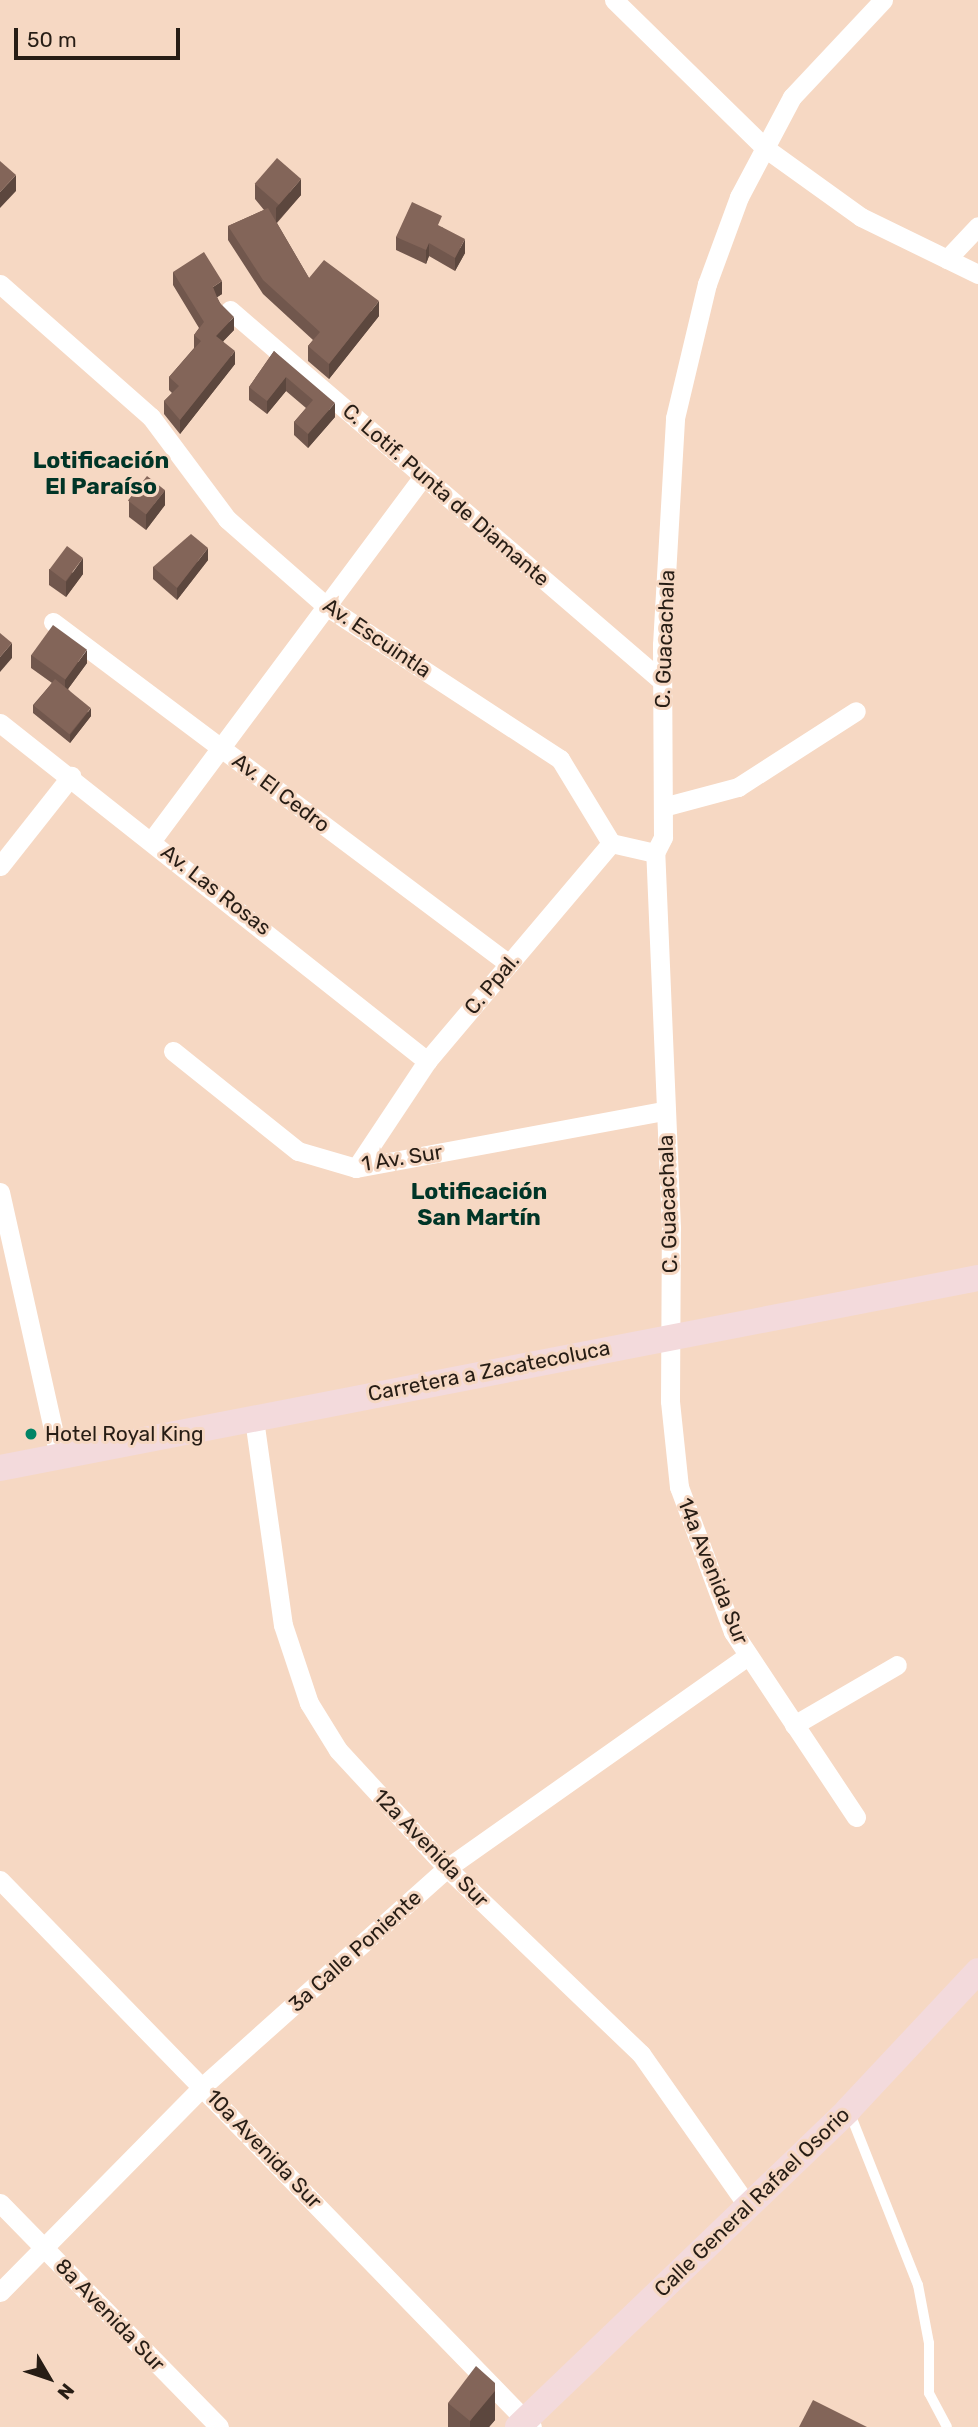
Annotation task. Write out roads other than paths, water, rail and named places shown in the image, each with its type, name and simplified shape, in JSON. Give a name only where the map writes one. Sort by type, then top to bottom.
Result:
[{"type":"main road","name":"Carretera a Zacatecoluca","points":[[0,1468],[669,1335],[978,1278]]},
{"type":"main road","name":"Calle General Rafael Osorio","points":[[525,2425],[848,2110],[978,1971]]},
{"type":"street","points":[[614,0],[765,148],[861,217],[978,274]]},
{"type":"street","name":"C. Guacachala","points":[[669,1335],[655,853],[663,837],[662,681],[675,418],[707,284],[765,148],[792,97],[883,0]]},
{"type":"street","points":[[947,259],[978,226]]},
{"type":"street","name":"Av. Escuintla","points":[[0,284],[151,417],[228,519],[326,606],[560,759],[611,843]]},
{"type":"street","name":"C. Lotif. Punta de Diamante","points":[[230,310],[662,681]]},
{"type":"street","points":[[152,840],[423,476]]},
{"type":"street","name":"Av. El Cedro","points":[[53,622],[509,964]]},
{"type":"street","points":[[663,807],[738,787],[856,711]]},
{"type":"street","name":"Av. Las Rosas","points":[[0,723],[152,840],[427,1062]]},
{"type":"street","points":[[0,866],[71,776]]},
{"type":"street","points":[[611,843],[655,853]]},
{"type":"street","name":"C. Ppal.","points":[[356,1168],[427,1062],[611,843]]},
{"type":"street","name":"1 Av. Sur","points":[[173,1052],[299,1151],[356,1168],[664,1111]]},
{"type":"street","points":[[0,1192],[60,1456]]},
{"type":"street","name":"14a Avenida Sur","points":[[669,1335],[678,1487],[733,1632],[856,1817]]},
{"type":"street","name":"12a Avenida Sur","points":[[254,1419],[292,1666],[338,1749],[447,1868],[641,2054],[748,2206]]},
{"type":"street","name":"3a Calle Poniente","points":[[0,2292],[203,2086],[447,1868],[748,1656]]},
{"type":"street","points":[[794,1725],[897,1665]]},
{"type":"street","name":"10a Avenida Sur","points":[[0,1880],[203,2086],[525,2425]]},
{"type":"street","name":"8a Avenida Sur","points":[[0,2203],[219,2427]]},
{"type":"lane","points":[[848,2110],[918,2285],[929,2343],[929,2393],[947,2427]]},
{"type":"place","name":"Hotel Royal King","points":[[31,1434]]},
{"type":"district","name":"Lotificación El Paraíso","points":[[101,473]]},
{"type":"district","name":"Lotificación San Martín","points":[[479,1204]]}]
